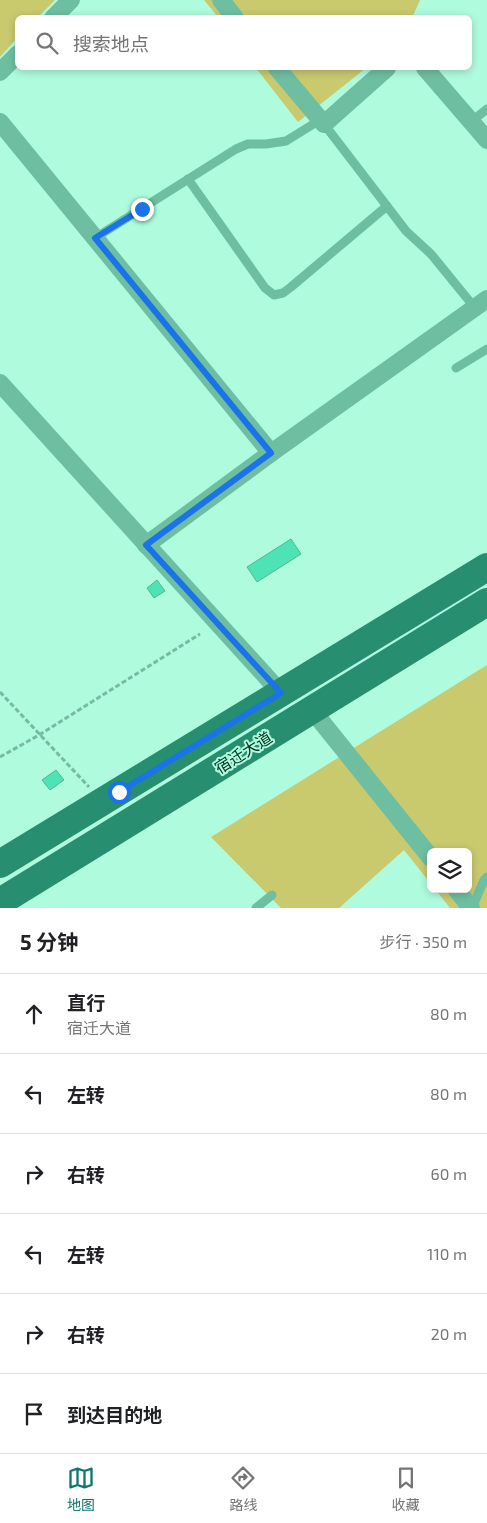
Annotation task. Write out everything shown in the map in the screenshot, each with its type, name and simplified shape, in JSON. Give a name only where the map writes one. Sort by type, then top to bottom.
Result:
[{"type":"main road","name":"宿迁大道","points":[[0,864],[487,567]]},
{"type":"main road","name":"宿迁大道","points":[[0,902],[487,602]]},
{"type":"street","points":[[57,15],[70,0]]},
{"type":"street","points":[[220,0],[232,15]]},
{"type":"street","points":[[0,72],[15,57]]},
{"type":"street","points":[[279,70],[322,122],[385,70]]},
{"type":"street","points":[[427,70],[487,140]]},
{"type":"street","points":[[0,122],[271,453]]},
{"type":"street","points":[[146,545],[481,303]]},
{"type":"street","points":[[0,383],[281,693]]},
{"type":"street","points":[[312,710],[427,853]]},
{"type":"street","points":[[459,893],[472,908]]},
{"type":"lane","points":[[472,121],[487,109]]},
{"type":"lane","points":[[95,238],[236,148],[248,144],[286,141],[322,122],[406,230],[481,303]]},
{"type":"lane","points":[[188,180],[265,288],[274,295],[283,293],[291,287],[387,206]]},
{"type":"lane","points":[[456,368],[487,349]]},
{"type":"lane","points":[[472,908],[487,877]]},
{"type":"lane","points":[[256,908],[272,895]]},
{"type":"path","points":[[0,757],[39,735],[200,634]]},
{"type":"path","points":[[0,692],[103,802]]},
{"type":"shaded area","points":[[0,0],[55,0],[40,15],[15,15],[15,40],[0,57]]},
{"type":"shaded area","points":[[204,0],[420,0],[413,15],[216,15]]},
{"type":"shaded area","points":[[258,70],[363,70],[298,122]]},
{"type":"shaded area","points":[[487,665],[487,908],[450,908],[438,893],[472,893],[472,848],[427,848],[427,879],[404,850],[339,908],[281,908],[211,837]]},
{"type":"building","points":[[291,539],[301,554],[257,582],[247,567]]},
{"type":"building","points":[[157,580],[165,591],[154,598],[147,588]]},
{"type":"building","points":[[56,770],[64,780],[50,790],[42,780]]},
{"type":"route","points":[[119,792],[281,693],[146,545],[271,453],[95,238],[142,209]]}]
